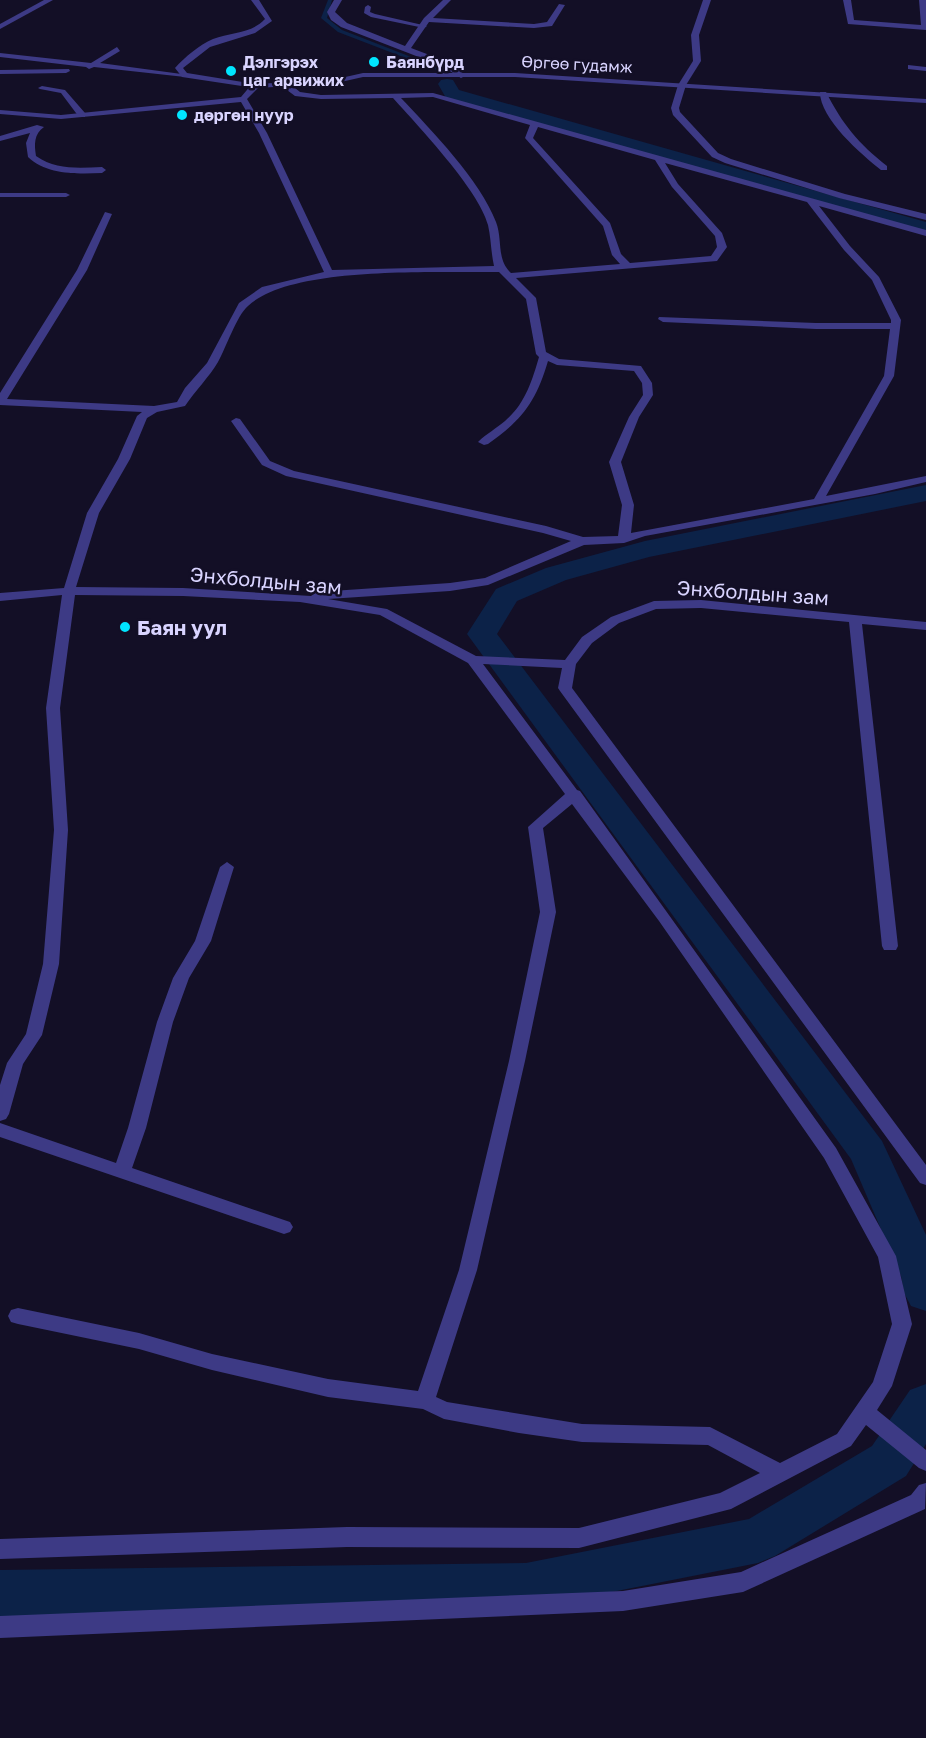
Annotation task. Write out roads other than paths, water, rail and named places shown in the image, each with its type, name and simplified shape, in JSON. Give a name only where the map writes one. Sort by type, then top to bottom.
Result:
[{"type":"street","points":[[0,27],[49,0]]},
{"type":"street","points":[[185,75],[179,68],[215,41],[263,27],[269,19],[255,0]]},
{"type":"street","points":[[338,0],[331,12],[334,18],[344,25],[445,64],[461,76]]},
{"type":"street","points":[[407,49],[425,23],[447,0]]},
{"type":"street","points":[[707,0],[696,35],[697,62],[682,86],[675,108],[676,113],[721,158],[842,196],[926,217]]},
{"type":"street","points":[[847,0],[851,22],[926,28],[923,20],[923,0]]},
{"type":"street","points":[[425,23],[534,26],[549,24],[561,5]]},
{"type":"street","points":[[0,72],[52,72],[92,66],[117,50]]},
{"type":"street","points":[[0,55],[92,66]]},
{"type":"street","name":"Өргөө гудамж","points":[[92,66],[185,75],[255,86],[332,82],[363,75],[515,75],[926,101]]},
{"type":"street","points":[[910,67],[926,69]]},
{"type":"street","points":[[286,85],[298,94],[321,97],[433,95],[926,233]]},
{"type":"street","points":[[0,112],[61,117],[243,99],[255,86]]},
{"type":"street","points":[[823,94],[827,107],[842,129],[885,168]]},
{"type":"street","points":[[394,95],[426,129],[474,190],[492,223],[498,266],[531,298],[540,354],[557,362],[637,368],[647,383],[648,395],[634,417],[615,462],[628,505],[624,539]]},
{"type":"street","points":[[243,99],[263,133],[329,273]]},
{"type":"street","points":[[0,139],[35,129],[61,117]]},
{"type":"street","points":[[535,123],[529,138],[607,225],[617,255],[628,266]]},
{"type":"street","points":[[35,129],[30,143],[32,157],[42,165],[69,171],[102,170]]},
{"type":"street","points":[[108,214],[82,270],[1,402],[154,409],[181,405],[189,390],[212,364],[242,305],[265,289],[329,273],[505,273],[714,260],[722,247],[719,235],[675,184],[657,156]]},
{"type":"street","points":[[809,199],[847,248],[876,279],[896,320],[889,376],[818,501]]},
{"type":"street","points":[[663,319],[816,326],[895,326]]},
{"type":"street","points":[[484,442],[512,423],[522,411],[532,394],[544,356]]},
{"type":"street","points":[[0,1114],[15,1063],[34,1035],[51,964],[61,830],[53,708],[69,591],[93,513],[124,459],[142,416],[154,409]]},
{"type":"street","points":[[236,421],[266,463],[290,474],[523,524],[582,542]]},
{"type":"street","points":[[300,598],[341,592],[450,587],[488,581],[582,542],[624,539],[643,533],[875,491],[926,479]]},
{"type":"street","name":"Энхболдын зам","points":[[0,597],[69,591],[183,592],[300,598],[383,612],[473,660],[569,664],[587,640],[615,620],[654,605],[701,604],[926,626]]},
{"type":"street","points":[[855,620],[890,946]]},
{"type":"street","points":[[0,1549],[348,1537],[579,1538],[724,1502],[844,1440],[870,1417],[902,1324],[887,1256],[830,1153],[575,794],[473,660]]},
{"type":"street","points":[[569,664],[565,688],[926,1178]]},
{"type":"street","points":[[424,1401],[449,1334],[468,1270],[517,1061],[548,912],[535,826],[575,794]]},
{"type":"street","points":[[122,1172],[137,1128],[165,1022],[181,978],[203,941],[227,867]]},
{"type":"street","points":[[0,1130],[284,1227]]},
{"type":"street","points":[[18,1316],[139,1341],[212,1362],[328,1388],[424,1401],[444,1410],[582,1433],[710,1436],[779,1473]]},
{"type":"street","points":[[870,1417],[926,1462]]},
{"type":"street","points":[[0,1627],[623,1600],[743,1582],[918,1502],[926,1492]]},
{"type":"lane","points":[[368,7],[368,13],[373,16],[425,23]]},
{"type":"lane","points":[[42,88],[63,91],[81,115]]},
{"type":"lane","points":[[0,195],[66,195]]},
{"type":"waterway","points":[[330,0],[324,18],[340,31],[444,71]]},
{"type":"waterway","points":[[447,84],[452,94],[926,229]]},
{"type":"waterway","points":[[926,493],[645,549],[556,574],[506,595],[482,634],[868,1152],[923,1276],[926,1293]]},
{"type":"waterway","points":[[0,1594],[526,1586],[758,1540],[889,1461],[926,1404]]},
{"type":"place","name":"Баянбүрд","points":[[374,62]]},
{"type":"place","name":"Дэлгэрэх цаг арвижих","points":[[231,71]]},
{"type":"place","name":"дөргөн нуур","points":[[182,115]]},
{"type":"place","name":"Баян уул","points":[[125,627]]}]
